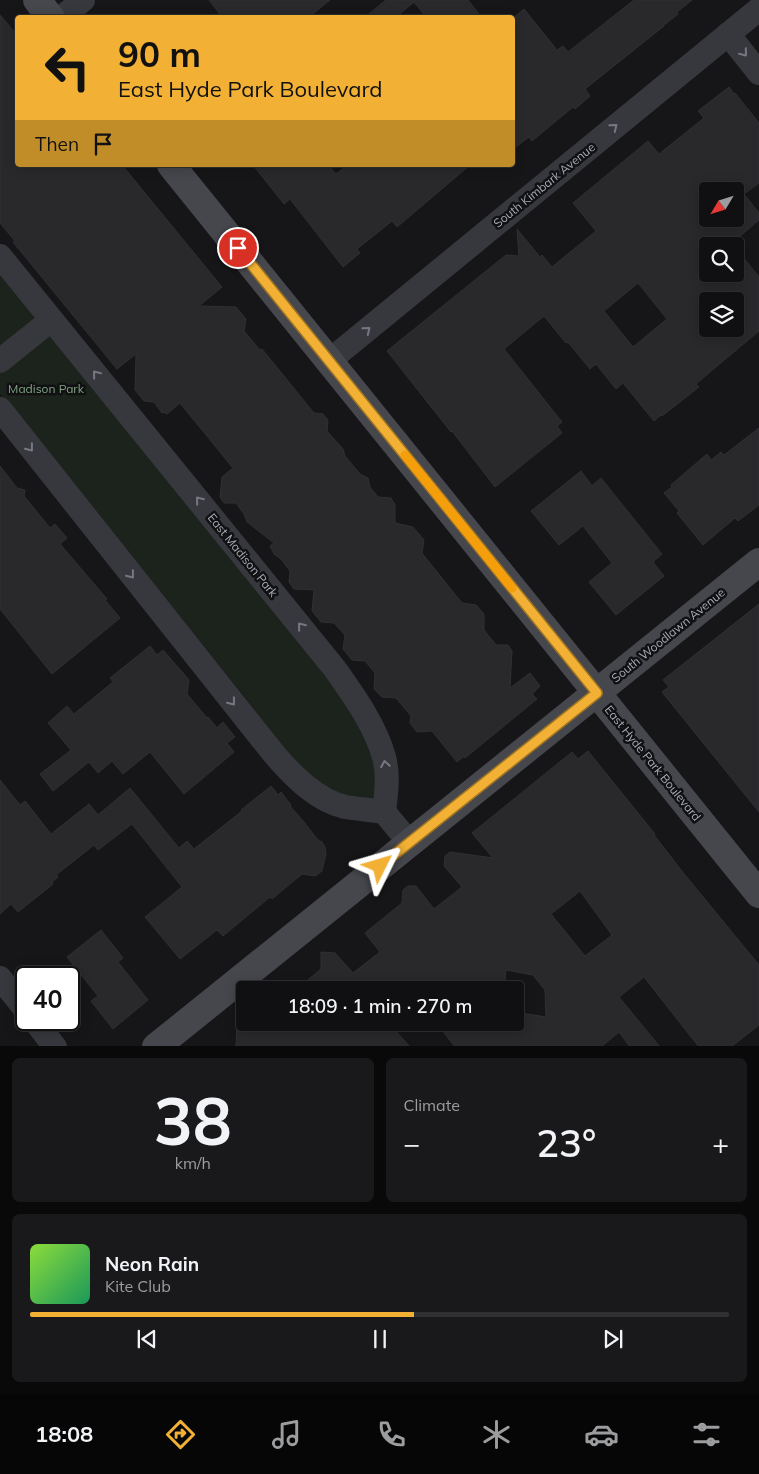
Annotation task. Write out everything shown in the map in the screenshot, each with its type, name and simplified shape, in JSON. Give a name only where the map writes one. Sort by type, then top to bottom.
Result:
[{"type":"main road","points":[[37,0],[50,15]]},
{"type":"main road","name":"East Hyde Park Boulevard","points":[[173,167],[759,894]]},
{"type":"main road","name":"South Woodlawn Avenue","points":[[156,1046],[759,562]]},
{"type":"street","points":[[65,15],[83,0]]},
{"type":"street","name":"South Kimbark Avenue","points":[[329,361],[759,9]]},
{"type":"street","points":[[728,34],[759,72]]},
{"type":"street","name":"East Madison Park","points":[[0,256],[335,668],[360,706],[385,758],[387,780],[384,812]]},
{"type":"street","points":[[0,361],[51,320]]},
{"type":"street","points":[[0,409],[292,776],[318,795],[344,806],[384,812],[409,842]]},
{"type":"street","points":[[0,978],[15,996]]},
{"type":"street","points":[[43,1031],[55,1046]]},
{"type":"green space","name":"Madison Park","points":[[0,268],[314,659],[368,735],[379,778],[373,802],[368,804],[327,790],[297,767],[244,696],[0,394]]},
{"type":"building","points":[[209,0],[330,0],[312,15],[221,15]]},
{"type":"building","points":[[386,0],[468,0],[480,15],[425,15],[414,2],[399,15],[368,15]]},
{"type":"building","points":[[634,0],[692,0],[664,26],[585,89],[590,96],[575,109],[573,107],[532,141],[529,137],[515,148],[515,16],[524,9],[557,50],[563,46],[568,52]]},
{"type":"building","points":[[0,15],[15,32],[15,167],[124,167],[222,287],[199,306],[236,307],[246,319],[244,331],[260,350],[262,349],[314,413],[323,414],[328,420],[327,431],[343,449],[345,456],[360,474],[368,478],[370,487],[378,497],[391,498],[395,505],[395,523],[413,527],[424,540],[422,553],[462,603],[476,605],[484,614],[484,630],[496,645],[508,645],[512,651],[510,688],[530,673],[540,686],[532,694],[537,699],[465,758],[464,756],[457,762],[432,731],[417,732],[410,723],[411,716],[396,698],[382,697],[374,689],[375,673],[365,661],[352,660],[343,649],[345,635],[334,623],[321,622],[312,611],[314,590],[294,589],[289,582],[290,571],[281,559],[274,554],[270,546],[274,543],[247,522],[236,503],[224,503],[220,497],[222,477],[233,468],[180,403],[167,414],[162,413],[154,402],[144,401],[135,390],[136,354],[117,369],[13,242],[15,241],[0,223]]},
{"type":"building","points":[[729,87],[759,123],[759,183],[744,194],[759,213],[759,220],[739,237],[699,237],[699,282],[744,282],[744,258],[759,277],[759,331],[696,384],[699,387],[654,421],[623,383],[616,389],[596,364],[590,369],[544,316],[504,349],[562,422],[557,426],[562,433],[495,487],[387,351],[506,255],[519,256],[517,229],[540,257],[542,255],[552,267],[596,231],[573,203],[648,141],[659,154],[704,118],[698,111]],"holes":[[[638,283],[667,319],[633,347],[604,311]]]},
{"type":"building","points":[[255,167],[330,167],[336,174],[345,167],[468,167],[397,227],[392,221],[357,249],[360,253],[343,267],[290,199],[284,204]]},
{"type":"building","points":[[759,428],[759,505],[738,521],[735,518],[703,545],[677,513],[679,511],[664,493],[707,454],[711,460],[721,452],[724,455]]},
{"type":"building","points":[[0,466],[17,488],[25,490],[24,496],[50,528],[55,524],[67,538],[60,544],[107,599],[105,600],[120,618],[52,674],[0,609]]},
{"type":"building","points":[[581,471],[592,486],[601,478],[662,554],[653,562],[664,576],[616,615],[589,582],[612,563],[583,526],[559,545],[531,511]]},
{"type":"building","points":[[759,604],[759,812],[662,692],[669,687],[663,680]]},
{"type":"building","points":[[150,646],[157,655],[163,650],[189,680],[187,694],[207,718],[217,728],[223,722],[235,737],[227,743],[234,752],[184,794],[150,752],[123,774],[112,761],[98,773],[89,762],[53,791],[40,774],[71,750],[48,723],[67,706],[74,714],[113,682],[110,678]]},
{"type":"building","points":[[588,751],[655,834],[681,870],[759,965],[759,1025],[732,1046],[698,1046],[644,977],[619,997],[659,1046],[629,1046],[619,1032],[602,1046],[454,1046],[443,1031],[524,1031],[524,1013],[546,1017],[545,990],[533,975],[506,970],[505,981],[307,981],[321,969],[321,952],[335,953],[353,973],[380,952],[365,933],[402,903],[403,890],[408,886],[416,886],[434,909],[462,887],[444,866],[445,856],[450,852],[493,858],[472,833],[572,752],[578,759]],"holes":[[[580,891],[612,935],[585,956],[551,914]]]},
{"type":"building","points":[[0,780],[20,805],[25,801],[51,834],[89,804],[98,815],[130,788],[179,848],[187,841],[194,849],[271,786],[278,795],[281,792],[290,806],[325,847],[326,854],[322,871],[315,876],[302,874],[272,899],[270,897],[223,936],[217,930],[180,959],[145,917],[182,887],[132,824],[98,850],[94,845],[56,875],[58,877],[52,882],[53,884],[18,912],[11,904],[0,914]]},
{"type":"building","points":[[101,930],[123,958],[118,962],[148,1000],[113,1029],[91,1001],[98,996],[80,973],[80,966],[74,966],[67,957]]},
{"type":"building","points":[[237,1031],[396,1031],[409,1046],[236,1046]]},
{"type":"slow traffic","points":[[405,455],[512,588]]},
{"type":"route","points":[[238,248],[597,693],[380,866]]}]
